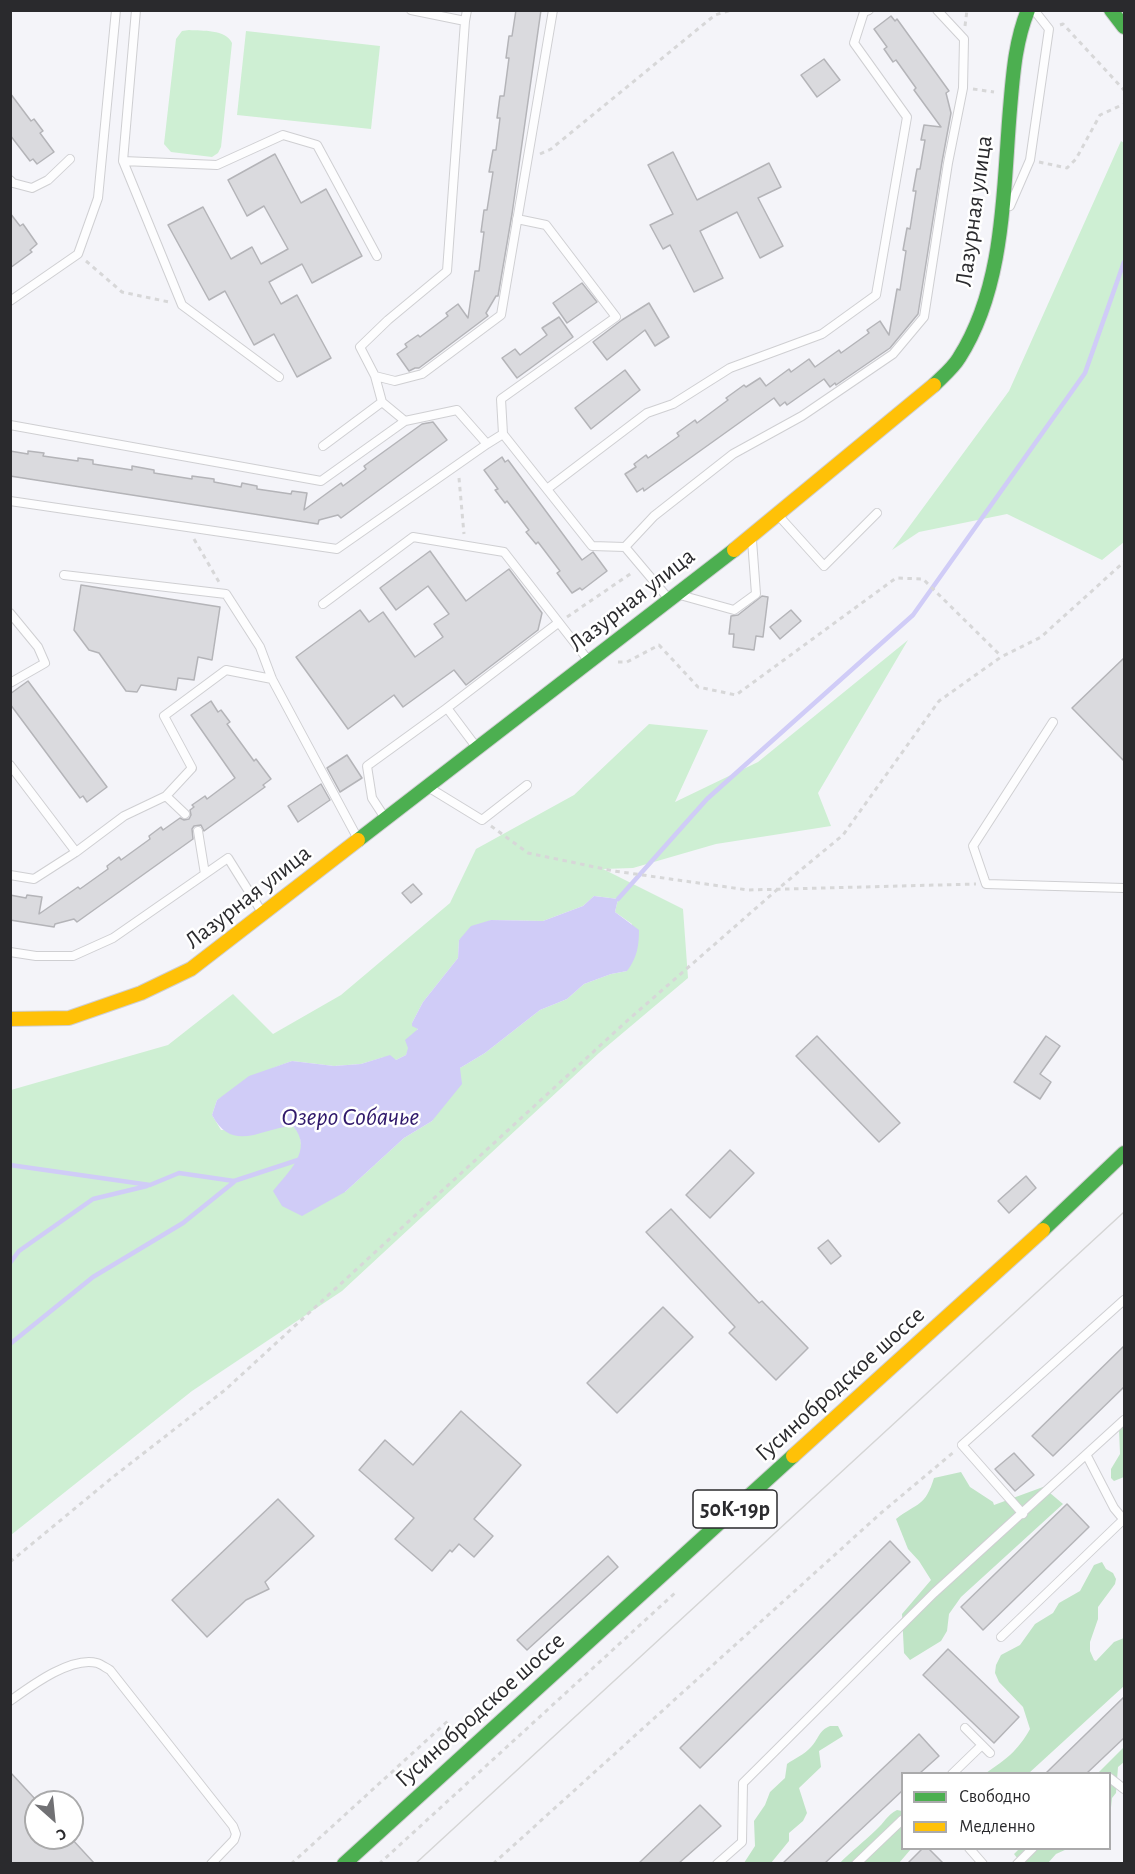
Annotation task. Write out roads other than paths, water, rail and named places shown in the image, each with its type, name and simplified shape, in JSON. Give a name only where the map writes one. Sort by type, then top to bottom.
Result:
[{"type":"street","name":"Лазурная улица","points":[[10,1019],[69,1018],[141,993],[191,969],[751,536],[934,386],[958,358],[975,327],[990,283],[1015,54],[1021,26],[1028,10]]},
{"type":"street","points":[[1111,10],[1125,27]]},
{"type":"street","name":"Гусинобродское шоссе","points":[[344,1863],[1058,1217],[1125,1153]]},
{"type":"lane","points":[[10,301],[78,254],[98,198],[116,10]]},
{"type":"lane","points":[[136,10],[123,161],[182,305],[279,377]]},
{"type":"lane","points":[[411,10],[465,21]]},
{"type":"lane","points":[[405,421],[382,402],[375,376],[360,347],[388,320],[447,271],[467,10]]},
{"type":"lane","points":[[375,376],[395,381],[422,374],[501,315],[553,10]]},
{"type":"lane","points":[[547,489],[646,414],[673,404],[730,368],[822,334],[876,296],[907,117],[855,43],[864,12],[869,10]]},
{"type":"lane","points":[[625,547],[654,516],[733,454],[802,416],[893,354],[924,317],[948,163],[963,88],[964,39],[938,10]]},
{"type":"lane","points":[[997,235],[1030,160],[1049,29],[1034,10]]},
{"type":"lane","points":[[123,161],[217,165],[283,135],[317,145],[377,256]]},
{"type":"lane","points":[[10,180],[32,188],[48,180],[70,159]]},
{"type":"lane","points":[[517,219],[546,225],[616,317],[501,399],[503,434],[592,546],[625,547],[673,597],[734,610],[756,594],[751,536]]},
{"type":"lane","points":[[322,446],[382,402]]},
{"type":"lane","points":[[10,425],[321,482],[405,421],[457,410],[487,444]]},
{"type":"lane","points":[[10,501],[337,549],[503,434]]},
{"type":"lane","points":[[777,514],[824,566],[877,513]]},
{"type":"lane","points":[[323,604],[413,537],[504,552],[589,662]]},
{"type":"lane","points":[[64,575],[225,594],[260,647],[272,679],[358,840]]},
{"type":"lane","points":[[10,613],[38,647],[45,663],[10,683]]},
{"type":"lane","points":[[386,819],[372,798],[367,766],[558,623]]},
{"type":"lane","points":[[10,875],[34,879],[76,852],[124,816],[166,796],[192,768],[164,716],[226,670],[272,679]]},
{"type":"lane","points":[[447,708],[477,748]]},
{"type":"lane","points":[[1053,722],[973,846],[986,884],[1124,886]]},
{"type":"lane","points":[[10,765],[76,852]]},
{"type":"lane","points":[[428,786],[482,820],[527,785]]},
{"type":"lane","points":[[166,796],[185,814]]},
{"type":"lane","points":[[198,831],[205,874]]},
{"type":"lane","points":[[10,952],[36,956],[73,956],[114,938],[228,858],[263,914]]},
{"type":"lane","points":[[1023,1514],[963,1445],[1125,1300]]},
{"type":"lane","points":[[717,1863],[742,1842],[743,1783],[934,1593],[1125,1420]]},
{"type":"lane","points":[[1001,1637],[1124,1519],[1114,1508],[1087,1456]]},
{"type":"lane","points":[[10,1701],[72,1664],[98,1663],[110,1670],[233,1826],[236,1834],[234,1840],[211,1863]]},
{"type":"lane","points":[[965,1728],[990,1752]]},
{"type":"lane","points":[[953,1772],[982,1745]]},
{"type":"lane","points":[[1111,1779],[1125,1789]]},
{"type":"lane","points":[[856,1863],[901,1822]]},
{"type":"lane","points":[[971,1850],[983,1863]]},
{"type":"lane","points":[[1017,1863],[1031,1850]]},
{"type":"water","name":"Озеро Собачье","points":[[594,896],[618,899],[615,912],[639,930],[637,952],[627,971],[584,984],[567,999],[540,1010],[485,1053],[460,1068],[462,1084],[432,1121],[404,1138],[345,1192],[302,1216],[282,1206],[273,1191],[300,1152],[299,1135],[293,1126],[238,1136],[220,1127],[212,1115],[217,1100],[249,1076],[292,1061],[334,1066],[361,1064],[390,1055],[396,1060],[406,1055],[408,1048],[405,1040],[418,1029],[412,1026],[412,1023],[423,1002],[458,958],[459,940],[471,926],[491,920],[543,921],[583,906]]},
{"type":"waterway","points":[[618,899],[707,799],[913,615],[1085,373],[1124,262]]},
{"type":"waterway","points":[[10,1165],[150,1185],[179,1173],[234,1181],[298,1160]]},
{"type":"waterway","points":[[10,1344],[93,1277],[183,1223],[234,1182]]},
{"type":"waterway","points":[[10,1263],[19,1251],[93,1199],[147,1186]]},
{"type":"tram line","points":[[415,1864],[1124,1212]]}]
